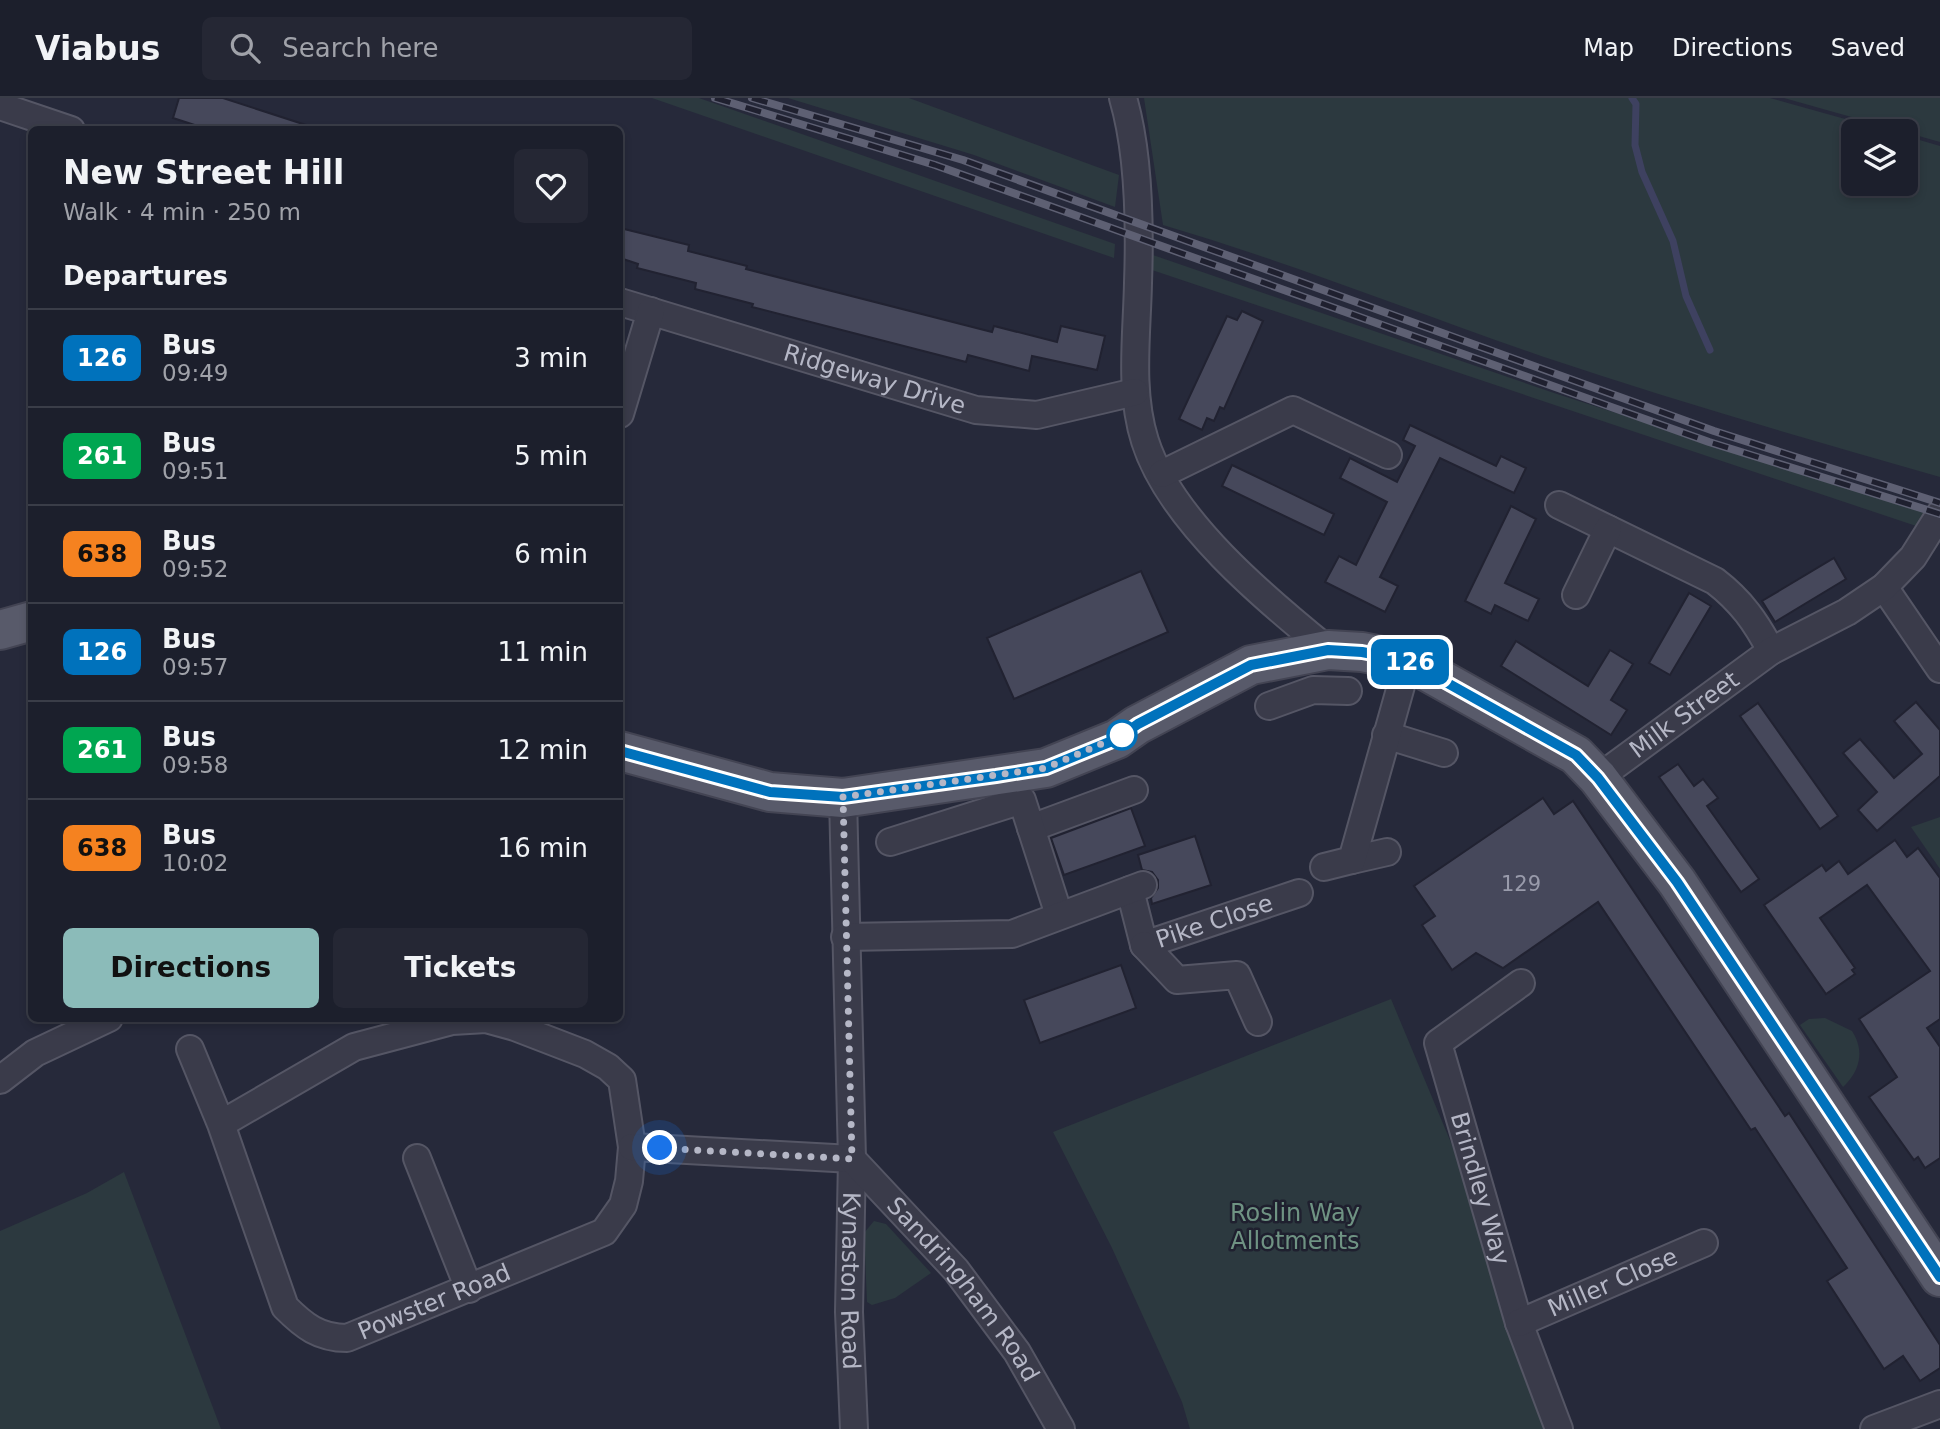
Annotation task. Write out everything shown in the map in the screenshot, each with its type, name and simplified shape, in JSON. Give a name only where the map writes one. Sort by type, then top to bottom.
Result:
[{"type":"main road","points":[[0,630],[28,622]]},
{"type":"main road","points":[[623,752],[770,792],[843,797],[1046,768],[1117,739],[1138,724],[1251,665],[1318,651],[1362,652],[1408,661],[1576,755],[1598,778],[1677,882],[1940,1277]]},
{"type":"street","points":[[1123,98],[1139,217],[1135,392],[1145,442],[1196,529],[1292,620],[1318,651],[1313,690]]},
{"type":"street","points":[[0,106],[59,126]]},
{"type":"street","name":"Ridgeway Drive","points":[[623,303],[976,410],[1037,415],[1135,392]]},
{"type":"street","points":[[623,404],[651,311]]},
{"type":"street","points":[[1162,474],[1293,410],[1388,455]]},
{"type":"street","points":[[1559,505],[1715,581],[1737,598],[1754,619],[1771,651]]},
{"type":"street","name":"Milk Street","points":[[1598,778],[1771,651],[1847,612],[1884,587],[1913,557],[1940,514]]},
{"type":"street","points":[[1576,595],[1608,529]]},
{"type":"street","points":[[1884,587],[1940,669]]},
{"type":"street","points":[[1352,860],[1408,661]]},
{"type":"street","points":[[1269,706],[1313,690],[1348,691]]},
{"type":"street","points":[[1386,735],[1444,753]]},
{"type":"street","points":[[1031,828],[1134,790]]},
{"type":"street","name":"Kynaston Road","points":[[843,797],[852,1159],[849,1312],[853,1429]]},
{"type":"street","points":[[890,842],[1022,800],[1059,915]]},
{"type":"street","points":[[1324,867],[1387,852]]},
{"type":"street","name":"Pike Close","points":[[845,937],[1012,934],[1136,888],[1144,945],[1299,893]]},
{"type":"street","points":[[1144,945],[1177,980],[1237,975],[1258,1022]]},
{"type":"street","name":"Brindley Way","points":[[1521,983],[1438,1044],[1519,1323],[1559,1429]]},
{"type":"street","points":[[0,1080],[35,1053],[101,1022]]},
{"type":"street","name":"Powster Road","points":[[221,1124],[354,1047],[445,1022]]},
{"type":"street","name":"Powster Road","points":[[190,1049],[221,1124],[285,1307],[303,1325],[330,1338],[347,1338],[604,1232],[623,1205],[632,1147],[622,1080],[608,1067],[550,1038],[496,1022]]},
{"type":"street","points":[[632,1147],[852,1159]]},
{"type":"street","points":[[417,1158],[470,1289]]},
{"type":"street","name":"Sandringham Road","points":[[852,1159],[956,1270],[1017,1352],[1061,1429]]},
{"type":"street","name":"Miller Close","points":[[1519,1323],[1704,1243]]},
{"type":"street","points":[[1874,1429],[1940,1404]]},
{"type":"green space","points":[[652,98],[699,98],[1115,244],[1114,258]]},
{"type":"green space","points":[[788,98],[909,98],[1119,175],[1115,207],[974,155]]},
{"type":"green space","points":[[1144,98],[1770,98],[1845,119],[1841,119],[1841,196],[1918,196],[1918,140],[1940,146],[1940,477],[1593,373],[1307,272],[1163,225]]},
{"type":"green space","points":[[1784,98],[1940,98],[1940,142],[1918,136],[1918,119],[1858,119]]},
{"type":"green space","points":[[1150,254],[1557,394],[1940,517],[1940,534],[1149,269]]},
{"type":"green space","points":[[1940,817],[1940,869],[1911,827]]},
{"type":"green space","name":"Roslin Way Allotments","points":[[1391,999],[1477,1205],[1494,1283],[1546,1429],[1190,1429],[1182,1402],[1112,1248],[1053,1132]]},
{"type":"green space","points":[[1825,1018],[1852,1031],[1856,1038],[1859,1053],[1857,1068],[1843,1087],[1800,1025],[1809,1019]]},
{"type":"green space","points":[[124,1172],[221,1429],[0,1429],[0,1231],[87,1193]]},
{"type":"green space","points":[[874,1221],[886,1224],[931,1273],[895,1298],[872,1305],[867,1302],[864,1233]]},
{"type":"building","points":[[179,98],[223,98],[309,126],[198,126],[173,118]]},
{"type":"building","points":[[623,229],[689,245],[688,251],[747,266],[746,269],[992,332],[994,326],[1057,342],[1061,326],[1105,336],[1097,370],[1032,356],[1029,371],[968,355],[966,362],[752,307],[753,304],[695,289],[696,283],[637,268],[638,264],[623,259]]},
{"type":"building","points":[[1242,311],[1263,321],[1224,409],[1220,407],[1214,421],[1207,418],[1202,430],[1179,419],[1227,316],[1237,320]]},
{"type":"building","points":[[1410,425],[1496,466],[1501,456],[1526,468],[1514,493],[1440,458],[1380,577],[1398,586],[1385,612],[1325,582],[1339,556],[1356,565],[1387,502],[1340,478],[1350,458],[1397,482],[1415,446],[1403,440]]},
{"type":"building","points":[[1232,465],[1334,514],[1324,535],[1222,486]]},
{"type":"building","points":[[1511,506],[1536,519],[1505,583],[1539,599],[1528,621],[1495,605],[1491,614],[1465,601]]},
{"type":"building","points":[[1834,558],[1846,579],[1775,622],[1762,601]]},
{"type":"building","points":[[1141,571],[1168,632],[1014,699],[987,638]]},
{"type":"building","points":[[1689,593],[1711,606],[1670,675],[1649,663]]},
{"type":"building","points":[[1516,641],[1588,686],[1610,650],[1633,664],[1611,700],[1627,710],[1611,735],[1501,666]]},
{"type":"building","points":[[1916,702],[1940,730],[1940,776],[1877,831],[1858,810],[1877,792],[1843,753],[1860,739],[1894,778],[1922,754],[1894,721]]},
{"type":"building","points":[[1758,703],[1838,816],[1820,829],[1740,716]]},
{"type":"building","points":[[1678,764],[1694,786],[1703,779],[1718,798],[1707,806],[1759,879],[1741,892],[1659,777]]},
{"type":"building","points":[[1543,798],[1554,814],[1573,801],[1785,1116],[1789,1113],[1940,1345],[1940,1368],[1920,1381],[1903,1356],[1884,1369],[1827,1281],[1847,1268],[1755,1128],[1751,1130],[1598,902],[1503,968],[1476,953],[1452,970],[1422,925],[1435,916],[1414,886]]},
{"type":"building","points":[[1131,808],[1145,846],[1064,875],[1051,838]]},
{"type":"building","points":[[1195,836],[1211,885],[1152,904],[1151,898],[1158,888],[1158,880],[1152,872],[1142,870],[1138,855]]},
{"type":"building","points":[[1895,840],[1907,857],[1918,848],[1940,878],[1940,1019],[1927,1028],[1940,1047],[1940,1158],[1925,1168],[1918,1157],[1914,1160],[1869,1097],[1897,1077],[1859,1019],[1930,971],[1867,885],[1820,918],[1855,968],[1852,970],[1855,974],[1826,994],[1764,905],[1822,865],[1826,871],[1839,861],[1848,874]]},
{"type":"building","points":[[1121,965],[1136,1008],[1040,1043],[1024,1000]]},
{"type":"waterway","points":[[1632,98],[1636,104],[1635,145],[1642,172],[1673,241],[1686,296],[1710,350]]},
{"type":"railway","points":[[715,98],[935,165],[1709,442],[1940,514]]},
{"type":"railway","points":[[752,98],[963,160],[1714,431],[1940,503]]},
{"type":"bus line","name":"126","points":[[623,752],[770,792],[843,797],[1046,768],[1117,739],[1138,724],[1251,665],[1328,650],[1362,652],[1408,661],[1576,755],[1598,778],[1677,882],[1940,1277]]},
{"type":"route","points":[[660,1148],[852,1159],[843,797],[1046,768],[1122,735]]}]
